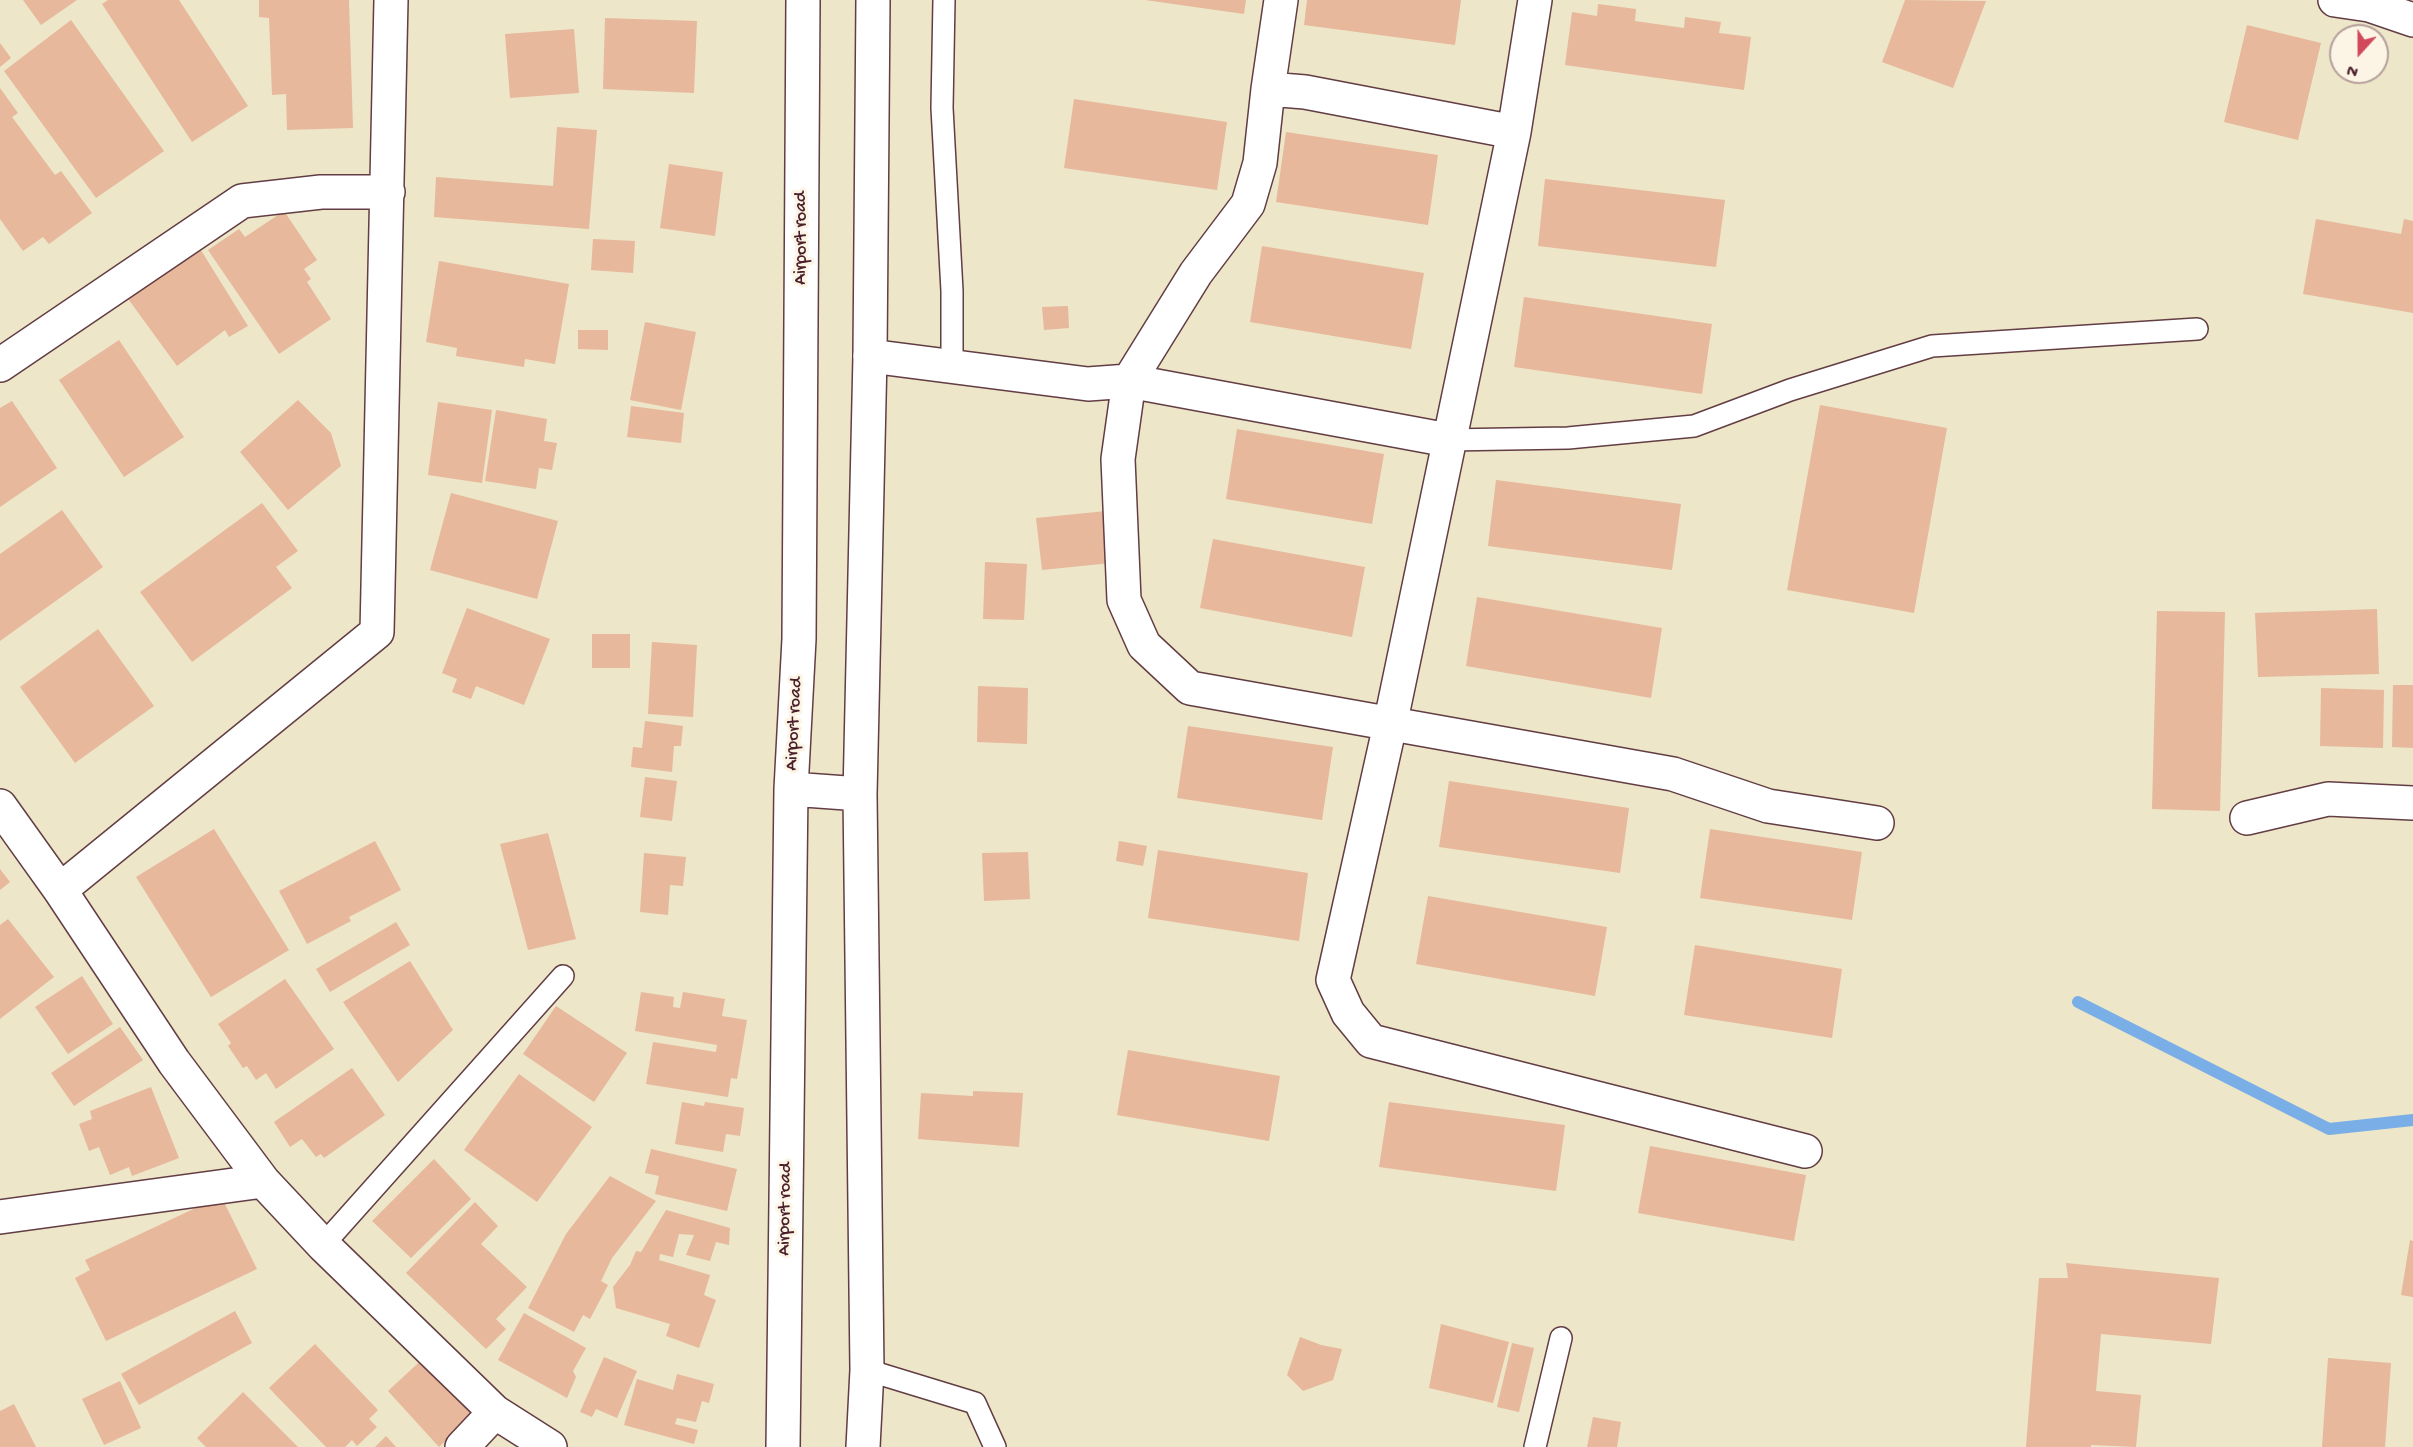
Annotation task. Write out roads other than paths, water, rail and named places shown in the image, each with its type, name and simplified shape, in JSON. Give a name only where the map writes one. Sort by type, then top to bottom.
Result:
[{"type":"street","points":[[60,890],[377,632],[391,0]]},
{"type":"street","name":"Airport road","points":[[783,1447],[791,789],[799,639],[803,0]]},
{"type":"street","points":[[863,1447],[867,1370],[860,794],[870,356],[873,0]]},
{"type":"street","points":[[1281,0],[1260,163],[1248,204],[1196,273],[1129,381],[1118,459],[1124,600],[1144,645],[1190,688],[1673,774],[1768,806],[1877,823]]},
{"type":"street","points":[[1534,0],[1514,132],[1390,725],[1333,980],[1348,1013],[1371,1041],[1805,1151]]},
{"type":"street","points":[[2335,0],[2369,5],[2413,20]]},
{"type":"street","points":[[1268,89],[1305,92],[1514,132]]},
{"type":"street","points":[[0,365],[242,201],[321,192],[388,192]]},
{"type":"street","points":[[870,356],[1088,384],[1129,381],[1448,440]]},
{"type":"street","points":[[791,789],[860,794]]},
{"type":"street","points":[[2247,818],[2328,799],[2413,803]]},
{"type":"street","points":[[0,806],[60,890],[174,1062],[263,1181],[323,1245],[495,1412],[550,1447]]},
{"type":"street","points":[[0,1217],[263,1181]]},
{"type":"street","points":[[462,1447],[495,1412]]},
{"type":"lane","points":[[944,0],[942,108],[952,291],[952,366]]},
{"type":"lane","points":[[1448,440],[1568,438],[1694,426],[1790,390],[1932,346],[2197,329]]},
{"type":"lane","points":[[323,1245],[563,976]]},
{"type":"lane","points":[[1535,1447],[1561,1338]]},
{"type":"lane","points":[[867,1370],[975,1403],[995,1447]]},
{"type":"waterway","points":[[2078,1002],[2329,1129],[2413,1120]]}]
